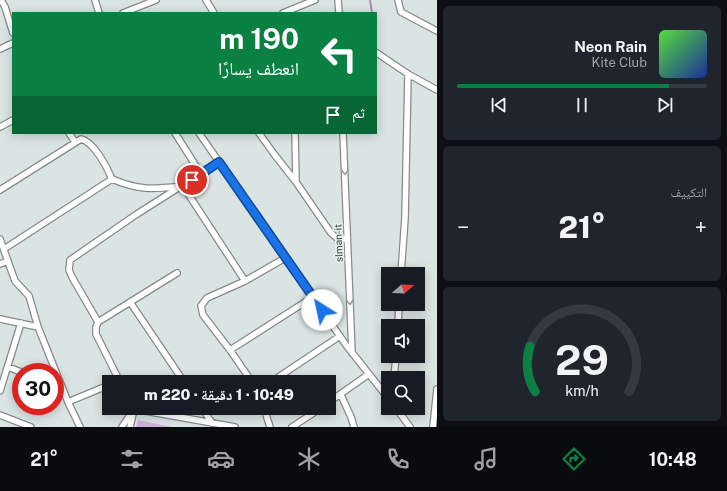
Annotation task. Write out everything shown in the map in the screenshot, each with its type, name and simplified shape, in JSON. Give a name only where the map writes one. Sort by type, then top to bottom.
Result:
[{"type":"street","points":[[1,0],[5,7],[12,30]]},
{"type":"street","points":[[95,0],[99,12]]},
{"type":"street","points":[[125,12],[145,2],[156,0]]},
{"type":"street","points":[[206,0],[213,12]]},
{"type":"street","points":[[291,11],[315,0]]},
{"type":"street","points":[[338,0],[339,12]]},
{"type":"street","points":[[398,0],[401,12],[437,31]]},
{"type":"street","points":[[0,49],[12,43]]},
{"type":"street","points":[[377,53],[408,74],[437,90]]},
{"type":"street","points":[[402,267],[405,218],[408,74]]},
{"type":"street","points":[[0,128],[12,121]]},
{"type":"street","points":[[70,134],[75,142]]},
{"type":"street","points":[[176,134],[201,174]]},
{"type":"street","points":[[200,134],[352,353],[381,389]]},
{"type":"street","points":[[260,134],[296,182],[334,237],[338,239],[347,239]]},
{"type":"street","points":[[295,134],[296,182]]},
{"type":"street","name":"slman-it","points":[[343,134],[352,353]]},
{"type":"street","points":[[0,190],[81,139],[87,142],[106,166],[112,179],[126,185],[143,189],[182,186]]},
{"type":"street","points":[[98,322],[72,277],[69,270],[70,260],[137,214],[219,162]]},
{"type":"street","points":[[4,249],[112,179]]},
{"type":"street","points":[[182,186],[245,280]]},
{"type":"street","points":[[0,239],[15,281],[28,296],[52,363]]},
{"type":"street","points":[[247,375],[203,315],[202,306],[207,298],[245,280],[285,258]]},
{"type":"street","points":[[0,264],[8,261]]},
{"type":"street","points":[[116,375],[96,334],[98,322],[177,273]]},
{"type":"street","points":[[230,350],[313,297]]},
{"type":"street","points":[[130,302],[179,375]]},
{"type":"street","points":[[0,319],[38,327]]},
{"type":"street","points":[[0,391],[21,323]]},
{"type":"street","points":[[282,375],[340,336]]},
{"type":"street","points":[[8,367],[12,369]]},
{"type":"street","points":[[336,398],[369,374]]},
{"type":"street","points":[[68,402],[102,388]]},
{"type":"street","points":[[433,427],[437,390]]},
{"type":"street","points":[[64,393],[80,427]]},
{"type":"street","points":[[341,395],[354,427]]},
{"type":"street","points":[[0,415],[31,427]]},
{"type":"street","points":[[122,427],[130,415]]},
{"type":"street","points":[[130,427],[133,415]]},
{"type":"street","points":[[170,415],[235,427]]},
{"type":"street","points":[[207,415],[212,423]]},
{"type":"street","points":[[266,415],[270,427]]},
{"type":"street","points":[[292,427],[310,415]]},
{"type":"street","points":[[401,415],[410,427]]},
{"type":"shaded area","points":[[138,420],[172,427],[136,427]]},
{"type":"waterway","points":[[370,0],[372,12]]},
{"type":"route","points":[[192,180],[219,162],[322,310]]}]
